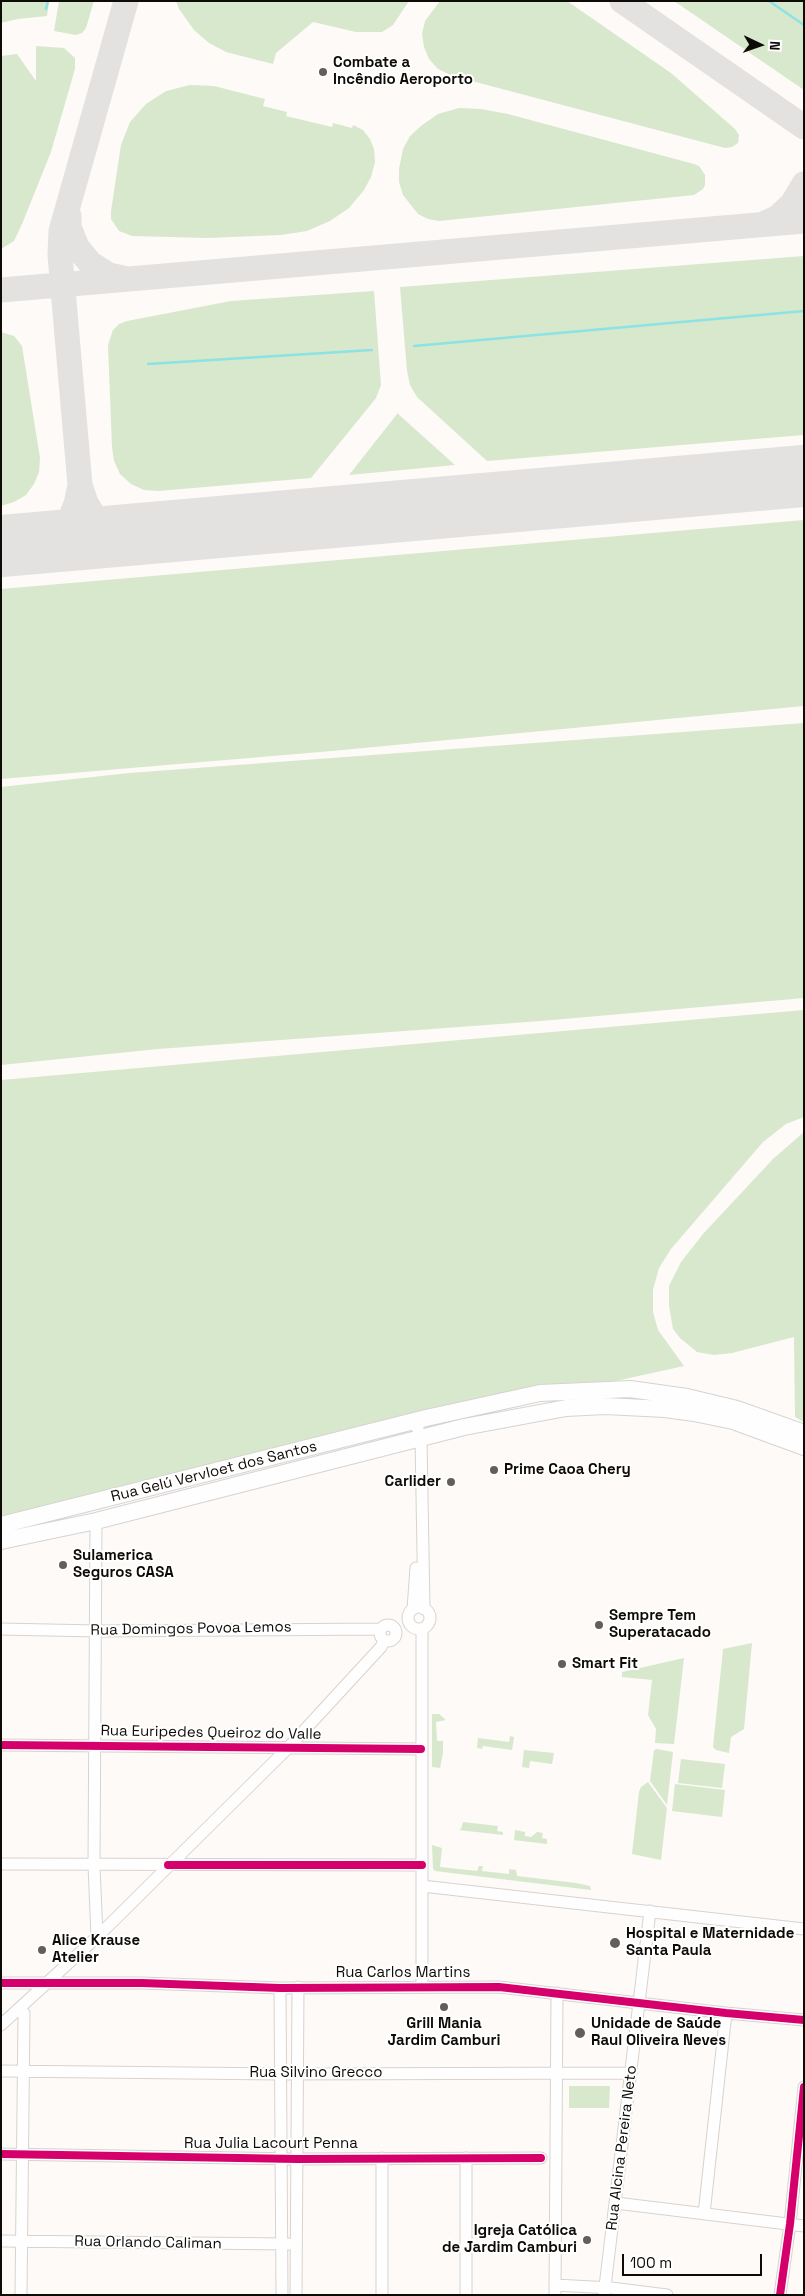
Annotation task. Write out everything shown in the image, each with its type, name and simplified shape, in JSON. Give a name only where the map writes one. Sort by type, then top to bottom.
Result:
[{"type":"main road","name":"Rua Gelú Vervloet dos Santos","points":[[1,1525],[419,1420],[540,1394],[630,1389],[687,1398],[737,1410],[804,1433]]},
{"type":"main road","name":"Rua Gelú Vervloet dos Santos","points":[[1,1541],[96,1521],[421,1438],[566,1408],[605,1406],[665,1409],[694,1413],[733,1421],[804,1448]]},
{"type":"street","points":[[419,1420],[418,1428],[421,1438],[419,1609]]},
{"type":"street","points":[[96,1521],[97,1631],[94,1865],[97,1937]]},
{"type":"street","points":[[1,2025],[97,1937],[288,1748],[374,1654],[382,1635],[389,1642],[394,1639],[395,1630],[430,1621],[429,1614],[419,1609]]},
{"type":"street","points":[[419,1609],[409,1615],[415,1626],[416,1684],[421,1694],[422,1987]]},
{"type":"street","name":"Rua Domingos Povoa Lemos","points":[[1,1629],[382,1635]]},
{"type":"street","name":"Rua Euripedes Queiroz do Valle","points":[[1,1745],[421,1749]]},
{"type":"street","points":[[1,1864],[422,1865]]},
{"type":"street","points":[[422,1886],[804,1929]]},
{"type":"street","name":"Rua Alcina Pereira Neto","points":[[605,2291],[650,1911]]},
{"type":"street","name":"Rua Carlos Martins","points":[[1,1983],[280,1988],[499,1987],[804,2020]]},
{"type":"street","points":[[296,2295],[298,1987]]},
{"type":"street","points":[[280,1988],[282,2295]]},
{"type":"street","points":[[557,1993],[555,2290],[667,2295]]},
{"type":"street","points":[[21,2295],[24,2013]]},
{"type":"street","points":[[704,2214],[726,2013]]},
{"type":"street","name":"Rua Silvino Grecco","points":[[1,2071],[280,2074],[631,2073]]},
{"type":"street","points":[[780,2295],[790,2224],[804,2087]]},
{"type":"street","name":"Rua Julia Lacourt Penna","points":[[1,2154],[281,2159],[541,2158]]},
{"type":"street","points":[[382,2158],[382,2295]]},
{"type":"street","points":[[466,2158],[466,2295]]},
{"type":"street","points":[[616,2203],[804,2226]]},
{"type":"street","name":"Rua Orlando Caliman","points":[[1,2241],[296,2244]]},
{"type":"green space","points":[[1,1],[49,1],[47,16],[1,23]]},
{"type":"green space","points":[[59,1],[94,1],[86,28],[82,33],[76,35],[54,31]]},
{"type":"green space","points":[[176,1],[409,1],[393,25],[382,32],[356,32],[313,22],[276,53],[273,64],[226,52],[209,43],[194,30],[179,9]]},
{"type":"green space","points":[[440,1],[567,1],[671,73],[735,129],[739,135],[738,143],[732,147],[725,148],[453,76],[438,69],[429,59],[424,47],[422,34],[425,21]]},
{"type":"green space","points":[[674,1],[804,1],[804,90]]},
{"type":"green space","points":[[36,46],[64,48],[75,58],[75,69],[51,152],[22,224],[14,241],[1,249],[1,56],[17,54],[36,81]]},
{"type":"green space","points":[[190,85],[214,86],[265,99],[263,106],[287,112],[286,116],[332,127],[333,123],[352,128],[353,125],[363,130],[370,139],[374,149],[375,162],[371,177],[364,190],[349,208],[330,221],[307,231],[281,235],[207,238],[132,236],[119,231],[111,219],[111,211],[121,145],[130,122],[146,104],[166,91]]},
{"type":"green space","points":[[459,108],[481,109],[508,114],[694,164],[699,166],[705,175],[705,185],[703,189],[694,195],[439,221],[428,219],[418,214],[403,195],[399,182],[399,169],[403,149],[410,136],[421,126],[438,114]]},
{"type":"green space","points":[[804,256],[804,435],[487,461],[417,397],[410,385],[407,371],[400,287]]},
{"type":"green space","points":[[374,291],[381,385],[376,398],[311,478],[158,491],[144,490],[131,484],[120,474],[114,461],[112,447],[108,345],[113,330],[119,324],[231,301]]},
{"type":"green space","points":[[1,332],[14,336],[22,346],[40,458],[39,472],[34,484],[26,495],[14,502],[1,506]]},
{"type":"green space","points":[[397,414],[455,465],[349,475]]},
{"type":"green space","points":[[804,520],[804,706],[332,751],[1,779],[1,589]]},
{"type":"green space","points":[[804,723],[804,998],[541,1021],[158,1049],[1,1065],[1,787],[129,773]]},
{"type":"green space","points":[[804,1010],[804,1117],[786,1124],[763,1142],[671,1249],[659,1268],[653,1290],[653,1312],[658,1330],[684,1366],[1,1516],[1,1080]]},
{"type":"green space","points":[[804,1132],[804,1422],[795,1417],[794,1337],[732,1353],[714,1355],[697,1352],[680,1338],[673,1329],[669,1306],[669,1286],[681,1262],[703,1234],[773,1159]]},
{"type":"green space","points":[[752,1643],[744,1729],[731,1737],[729,1753],[716,1750],[713,1747],[723,1649]]},
{"type":"green space","points":[[684,1658],[674,1744],[655,1743],[656,1729],[648,1715],[652,1680],[622,1677],[622,1672]]},
{"type":"green space","points":[[432,1714],[439,1714],[446,1720],[436,1722],[437,1741],[443,1741],[440,1768],[432,1767]]},
{"type":"green space","points":[[510,1736],[514,1737],[512,1750],[483,1746],[482,1749],[477,1748],[478,1738],[509,1742]]},
{"type":"green space","points":[[524,1750],[554,1753],[552,1764],[530,1761],[529,1768],[522,1767]]},
{"type":"green space","points":[[654,1750],[673,1752],[667,1805],[650,1781]]},
{"type":"green space","points":[[681,1759],[725,1764],[722,1788],[678,1783]]},
{"type":"green space","points":[[648,1782],[667,1808],[661,1860],[632,1854],[639,1792],[641,1787]]},
{"type":"green space","points":[[675,1784],[725,1790],[722,1817],[672,1811]]},
{"type":"green space","points":[[463,1822],[498,1826],[497,1831],[503,1832],[503,1835],[459,1830]]},
{"type":"green space","points":[[515,1830],[525,1832],[525,1836],[531,1837],[537,1832],[543,1833],[542,1838],[547,1839],[547,1844],[514,1840]]},
{"type":"green space","points":[[432,1845],[442,1848],[440,1867],[477,1871],[479,1866],[483,1866],[482,1871],[509,1874],[509,1869],[516,1870],[517,1876],[576,1883],[590,1886],[591,1890],[435,1871],[433,1869]]},
{"type":"green space","points":[[569,2086],[610,2086],[609,2108],[569,2108]]},
{"type":"waterway","points":[[46,9],[48,1]]},
{"type":"waterway","points":[[769,1],[804,25]]},
{"type":"waterway","points":[[414,346],[804,311]]},
{"type":"waterway","points":[[148,364],[372,350]]},
{"type":"taxiway","points":[[126,1],[61,231],[60,255],[80,485],[86,503],[95,518],[106,527],[129,535]]},
{"type":"taxiway","points":[[622,1],[804,127]]},
{"type":"taxiway","points":[[765,223],[778,217],[792,204],[804,184]]},
{"type":"taxiway","points":[[69,216],[69,227],[77,247],[90,263],[109,275],[123,278]]},
{"type":"taxiway","points":[[1,290],[804,221]]},
{"type":"taxiway","points":[[28,544],[44,540],[58,531],[70,519],[76,504],[80,485]]},
{"type":"runway","points":[[1,546],[804,476]]},
{"type":"cycle path","points":[[1,1745],[421,1749]]},
{"type":"cycle path","points":[[168,1865],[422,1865]]},
{"type":"cycle path","points":[[1,1983],[142,1983],[280,1988],[499,1987],[804,2020]]},
{"type":"cycle path","points":[[780,2295],[790,2224],[804,2087]]},
{"type":"cycle path","points":[[1,2154],[297,2159],[541,2158]]},
{"type":"place","name":"Combate a Incêndio Aeroporto","points":[[323,72]]},
{"type":"place","name":"Prime Caoa Chery","points":[[494,1470]]},
{"type":"place","name":"Carlider","points":[[451,1482]]},
{"type":"place","name":"Sulamerica Seguros CASA","points":[[63,1565]]},
{"type":"place","name":"Sempre Tem Superatacado","points":[[599,1625]]},
{"type":"place","name":"Smart Fit","points":[[562,1664]]},
{"type":"place","name":"Hospital e Maternidade Santa Paula","points":[[615,1943]]},
{"type":"place","name":"Alice Krause Atelier","points":[[42,1950]]},
{"type":"place","name":"Grill Mania Jardim Camburi","points":[[444,2007]]},
{"type":"place","name":"Unidade de Saúde Raul Oliveira Neves","points":[[580,2033]]},
{"type":"place","name":"Igreja Católica de Jardim Camburi","points":[[587,2240]]}]
